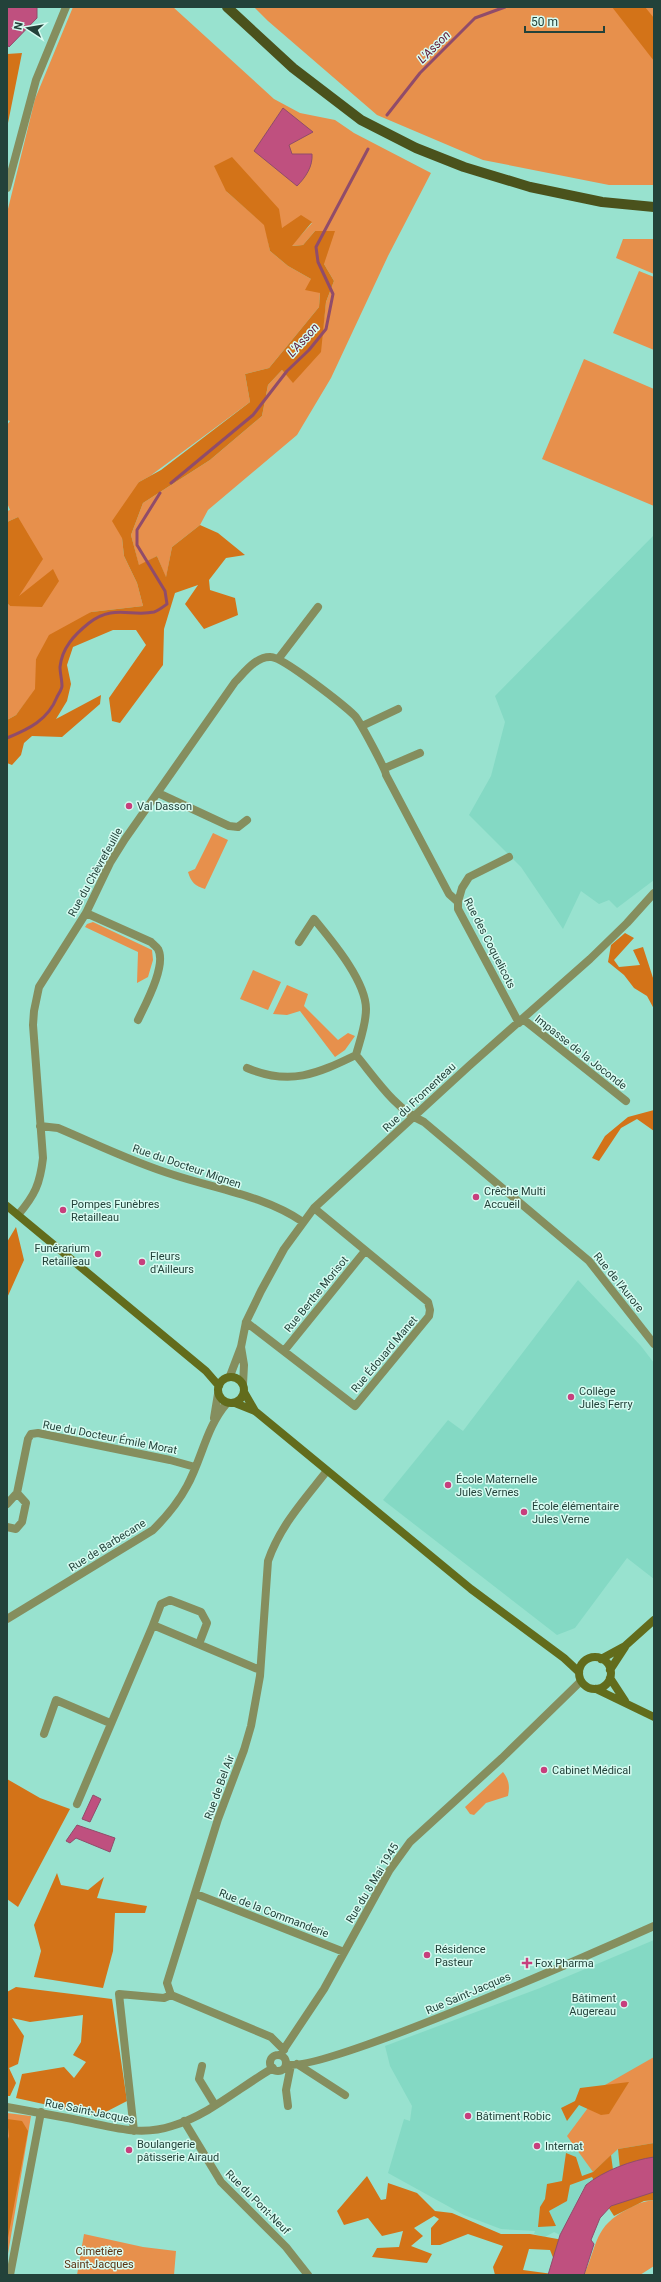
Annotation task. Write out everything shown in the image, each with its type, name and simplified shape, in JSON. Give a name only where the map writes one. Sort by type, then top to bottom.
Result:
[{"type":"main road","points":[[227,7],[293,68],[361,120],[416,148],[495,178],[530,188],[602,202],[654,207]]},
{"type":"main road","points":[[7,1206],[206,1371],[219,1390],[222,1400],[255,1412],[326,1472],[471,1589],[564,1658],[579,1672],[581,1681],[587,1687],[596,1689],[654,1717]]},
{"type":"main road","points":[[206,1371],[228,1377],[236,1377],[244,1388],[255,1412]]},
{"type":"main road","points":[[219,1390],[228,1377]]},
{"type":"main road","points":[[231,1402],[241,1399],[244,1388]]},
{"type":"main road","points":[[601,1659],[626,1646],[654,1620]]},
{"type":"main road","points":[[596,1689],[604,1685],[626,1646]]},
{"type":"main road","points":[[564,1658],[585,1661],[592,1658],[606,1661],[610,1674],[627,1703]]},
{"type":"main road","points":[[579,1672],[585,1661]]},
{"type":"street","points":[[7,188],[18,140],[36,80],[66,7]]},
{"type":"street","points":[[279,658],[318,607]]},
{"type":"street","name":"Rue du Chèvrefeuille","points":[[40,1124],[34,1025],[37,994],[43,980],[86,913],[110,863],[235,682],[250,667],[263,658],[279,658]]},
{"type":"street","name":"Rue des Coquelicots","points":[[279,658],[349,711],[362,726],[377,758],[385,768],[386,775],[413,828],[449,894],[458,902],[458,909],[521,1021]]},
{"type":"street","points":[[362,726],[398,709]]},
{"type":"street","points":[[385,768],[420,752]]},
{"type":"street","points":[[158,793],[229,826],[238,827],[247,820]]},
{"type":"street","points":[[458,902],[462,888],[469,877],[509,858]]},
{"type":"street","name":"Rue du Fromenteau","points":[[228,1377],[241,1347],[246,1322],[280,1256],[314,1208],[627,923],[654,893]]},
{"type":"street","points":[[86,913],[151,942],[158,949],[160,958],[157,976],[138,1020]]},
{"type":"street","points":[[247,1068],[273,1077],[308,1076],[356,1055],[365,1023],[366,1008],[363,995],[346,958],[314,919],[299,942]]},
{"type":"street","name":"Impasse de la Joconde","points":[[521,1021],[626,1101]]},
{"type":"street","name":"Rue de l'Aurore","points":[[356,1055],[408,1115],[424,1122],[588,1261],[654,1344]]},
{"type":"street","points":[[18,1215],[36,1192],[41,1175],[43,1158],[40,1124]]},
{"type":"street","name":"Rue du Docteur Mignen","points":[[40,1124],[58,1128],[173,1175],[272,1205],[289,1212],[303,1222]]},
{"type":"street","name":"Rue Édouard Manet","points":[[246,1322],[355,1406],[425,1321],[430,1310],[428,1302],[314,1208]]},
{"type":"street","name":"Rue Berthe Morisot","points":[[284,1351],[365,1251]]},
{"type":"street","name":"Rue du Fromenteau","points":[[241,1347],[244,1365],[244,1388]]},
{"type":"street","name":"Rue de Barbecane","points":[[7,1619],[153,1530],[179,1500],[195,1467],[213,1422],[219,1390]]},
{"type":"street","name":"Rue de Barbecane","points":[[213,1422],[231,1402]]},
{"type":"street","name":"Rue du Docteur Émile Morat","points":[[17,1493],[28,1439],[32,1434],[38,1433],[170,1460],[195,1467]]},
{"type":"street","name":"Rue de Bel Air","points":[[171,1995],[167,1983],[196,1894],[218,1819],[244,1750],[252,1719],[260,1670],[268,1561],[274,1544],[287,1521],[326,1472]]},
{"type":"street","points":[[7,1504],[17,1493],[26,1503],[22,1522],[16,1529],[7,1527]]},
{"type":"street","points":[[77,1804],[161,1604],[170,1600],[201,1612],[207,1623],[199,1644]]},
{"type":"street","points":[[153,1625],[260,1670]]},
{"type":"street","name":"Rue du 8 Mai 1945","points":[[273,2068],[272,2059],[282,2053],[324,1989],[389,1871],[410,1842],[497,1763],[581,1681]]},
{"type":"street","points":[[44,1734],[56,1700],[110,1723]]},
{"type":"street","name":"Rue de la Commanderie","points":[[196,1894],[344,1952]]},
{"type":"street","name":"Rue Saint-Jacques","points":[[7,2107],[41,2112],[134,2131],[163,2129],[184,2121],[215,2105],[273,2068],[280,2070],[291,2064],[363,2046],[431,2021],[654,1926]]},
{"type":"street","points":[[134,2131],[119,1994],[164,1998],[171,1995],[231,2019],[271,2037],[285,2059],[291,2064],[345,2095]]},
{"type":"street","points":[[288,2106],[286,2090],[291,2064]]},
{"type":"street","points":[[202,2066],[199,2079],[215,2105]]},
{"type":"street","points":[[10,2275],[41,2112]]},
{"type":"street","name":"Rue du Pont-Neuf","points":[[184,2121],[221,2182],[286,2247],[308,2275]]},
{"type":"shaded area","points":[[7,7],[37,7],[37,18],[9,47],[7,44]]},
{"type":"shaded area","points":[[612,7],[645,7],[654,18],[654,61]]},
{"type":"shaded area","points":[[22,53],[7,128],[7,54]]},
{"type":"shaded area","points":[[283,108],[313,132],[289,145],[292,154],[312,154],[308,171],[297,186],[254,151]]},
{"type":"shaded area","points":[[232,157],[279,209],[282,228],[301,215],[312,222],[292,246],[303,245],[315,231],[335,231],[324,264],[334,281],[326,302],[321,352],[293,383],[282,370],[268,385],[262,416],[210,460],[143,503],[131,535],[139,565],[157,556],[166,577],[172,547],[200,525],[218,533],[245,555],[226,558],[209,580],[210,590],[235,598],[238,615],[204,629],[185,604],[198,585],[175,593],[164,629],[163,665],[120,723],[112,721],[109,698],[146,645],[136,630],[113,630],[73,647],[67,665],[71,684],[67,701],[56,719],[101,695],[100,704],[62,737],[32,736],[24,743],[21,755],[12,765],[7,763],[7,720],[16,715],[35,689],[36,659],[49,635],[91,612],[143,606],[137,583],[124,556],[122,538],[112,521],[139,482],[161,470],[250,402],[245,374],[269,368],[319,307],[320,293],[305,290],[311,279],[288,266],[270,251],[264,225],[226,191],[214,166]]},
{"type":"shaded area","points":[[18,517],[43,559],[19,596],[53,569],[59,581],[42,607],[10,606],[7,603],[7,522]]},
{"type":"shaded area","points":[[654,535],[654,880],[617,908],[609,900],[599,904],[581,891],[563,929],[521,867],[469,815],[491,776],[505,722],[495,696]]},
{"type":"shaded area","points":[[625,933],[634,938],[614,960],[619,967],[640,965],[633,950],[643,947],[654,981],[654,1009],[647,996],[634,988],[624,975],[608,962],[611,945]]},
{"type":"shaded area","points":[[654,1110],[654,1131],[637,1119],[621,1128],[599,1161],[592,1158],[605,1136],[628,1117]]},
{"type":"shaded area","points":[[16,1227],[24,1260],[7,1298],[7,1242]]},
{"type":"shaded area","points":[[578,1280],[641,1346],[654,1363],[654,1579],[627,1558],[575,1628],[557,1635],[383,1500],[448,1420],[463,1431]]},
{"type":"shaded area","points":[[7,1779],[40,1798],[70,1809],[18,1907],[7,1899]]},
{"type":"shaded area","points":[[93,1795],[101,1799],[90,1822],[82,1819]]},
{"type":"shaded area","points":[[77,1825],[115,1838],[110,1852],[76,1838],[70,1843],[66,1841]]},
{"type":"shaded area","points":[[57,1873],[61,1885],[88,1890],[104,1877],[97,1898],[147,1906],[145,1913],[115,1913],[113,1951],[103,1988],[34,1977],[41,1951],[34,1925]]},
{"type":"shaded area","points":[[654,1940],[654,2157],[593,2179],[583,2189],[560,2235],[554,2232],[545,2237],[534,2234],[535,2231],[501,2229],[464,2215],[388,2173],[404,2119],[410,2121],[412,2106],[390,2066],[385,2046],[540,1988]]},
{"type":"shaded area","points":[[16,1987],[112,1999],[127,2101],[98,2116],[16,2098],[22,2074],[64,2067],[74,2078],[86,2062],[73,2055],[81,2042],[83,2015],[30,2022],[12,2018],[24,2036],[18,2064],[9,2068],[16,2083],[10,2096],[7,2096],[7,1992]]},
{"type":"shaded area","points":[[629,2082],[609,2114],[601,2115],[579,2105],[567,2121],[561,2108],[575,2101],[580,2088]]},
{"type":"shaded area","points":[[7,2119],[22,2121],[28,2131],[7,2243],[7,2142],[9,2136]]},
{"type":"shaded area","points":[[654,2143],[654,2200],[644,2201],[614,2216],[603,2199],[622,2189],[618,2149]]},
{"type":"shaded area","points":[[566,2153],[576,2157],[582,2176],[593,2172],[611,2155],[614,2177],[595,2182],[592,2177],[570,2185],[567,2201],[549,2211],[556,2226],[538,2227],[540,2207],[545,2199],[547,2184],[562,2181]]},
{"type":"shaded area","points":[[654,2157],[654,2192],[611,2206],[600,2218],[591,2240],[594,2244],[584,2275],[548,2275],[560,2235],[586,2185],[601,2175],[618,2167]]},
{"type":"shaded area","points":[[367,2176],[381,2200],[386,2199],[388,2183],[417,2193],[435,2211],[452,2213],[501,2234],[530,2234],[563,2240],[556,2265],[550,2250],[529,2249],[523,2270],[560,2275],[495,2275],[493,2267],[503,2246],[468,2234],[440,2245],[431,2245],[431,2228],[439,2219],[434,2216],[414,2228],[423,2236],[411,2246],[432,2254],[427,2263],[372,2257],[377,2248],[399,2247],[403,2231],[382,2236],[368,2218],[344,2225],[337,2211]]},
{"type":"green space","points":[[73,7],[173,7],[274,99],[300,113],[335,120],[354,133],[431,173],[388,256],[331,378],[297,435],[208,510],[200,525],[172,547],[166,578],[157,556],[139,566],[131,535],[143,503],[210,460],[262,416],[268,385],[282,370],[293,382],[320,352],[326,302],[334,281],[324,264],[315,231],[303,245],[291,246],[312,223],[282,228],[226,191],[265,225],[270,251],[288,266],[311,279],[320,293],[319,307],[269,368],[245,374],[250,402],[150,476],[139,482],[122,538],[124,556],[137,583],[143,606],[91,612],[36,659],[36,689],[16,715],[7,720],[7,603],[10,606],[18,597],[18,517],[7,522],[7,511],[10,510],[7,503],[7,425],[10,421],[7,420],[7,213],[35,99]]},
{"type":"green space","points":[[254,7],[654,7],[654,185],[609,185],[483,160],[377,115],[268,21]]},
{"type":"green space","points":[[623,239],[654,239],[654,274],[616,258]]},
{"type":"green space","points":[[639,271],[654,277],[654,350],[613,333]]},
{"type":"green space","points":[[584,359],[654,389],[654,506],[542,459]]},
{"type":"green space","points":[[213,833],[228,840],[205,889],[194,883],[188,872],[195,869]]},
{"type":"green space","points":[[93,922],[152,950],[153,960],[148,977],[137,983],[138,952],[85,927],[87,924]]},
{"type":"green space","points":[[253,970],[281,982],[268,1010],[240,999]]},
{"type":"green space","points":[[287,985],[308,994],[304,1006],[338,1040],[348,1033],[355,1036],[345,1050],[335,1057],[300,1011],[287,1015],[273,1014]]},
{"type":"green space","points":[[503,1772],[507,1778],[509,1789],[508,1796],[486,1803],[474,1815],[470,1814],[465,1807]]},
{"type":"green space","points":[[654,2057],[654,2143],[618,2149],[593,2172],[567,2136],[605,2085]]},
{"type":"green space","points":[[7,2113],[31,2116],[7,2260]]},
{"type":"green space","points":[[654,2200],[654,2266],[640,2275],[584,2275],[598,2237],[609,2222],[617,2215],[634,2206]]},
{"type":"green space","name":"Cimetière Saint-Jacques","points":[[84,2234],[143,2247],[176,2251],[174,2275],[77,2275]]},
{"type":"waterway","name":"L'Asson","points":[[387,115],[420,73],[475,18],[505,7]]},
{"type":"waterway","name":"L'Asson","points":[[171,483],[253,415],[287,371],[309,350],[326,329],[333,294],[318,262],[316,247],[368,149]]},
{"type":"waterway","name":"L'Asson","points":[[7,738],[37,723],[53,705],[62,687],[60,667],[63,654],[74,637],[89,623],[98,617],[114,612],[154,612],[167,604],[165,591],[137,545],[137,530],[160,493]]},
{"type":"place","name":"Val Dasson","points":[[129,806]]},
{"type":"place","name":"Crêche Multi Accueil","points":[[476,1197]]},
{"type":"place","name":"Pompes Funèbres Retailleau","points":[[63,1210]]},
{"type":"place","name":"Funérarium Retailleau","points":[[98,1254]]},
{"type":"place","name":"Fleurs d'Ailleurs","points":[[142,1262]]},
{"type":"place","name":"Collège Jules Ferry","points":[[571,1397]]},
{"type":"place","name":"École Maternelle Jules Vernes","points":[[448,1485]]},
{"type":"place","name":"École élémentaire Jules Verne","points":[[524,1512]]},
{"type":"place","name":"Cabinet Médical","points":[[544,1770]]},
{"type":"place","name":"Résidence Pasteur","points":[[427,1955]]},
{"type":"place","name":"Fox Pharma","points":[[527,1963]]},
{"type":"place","name":"Bâtiment Augereau","points":[[624,2004]]},
{"type":"place","name":"Bâtiment Robic","points":[[468,2116]]},
{"type":"place","name":"Internat","points":[[537,2146]]},
{"type":"place","name":"Boulangerie pâtisserie Airaud","points":[[129,2150]]}]
